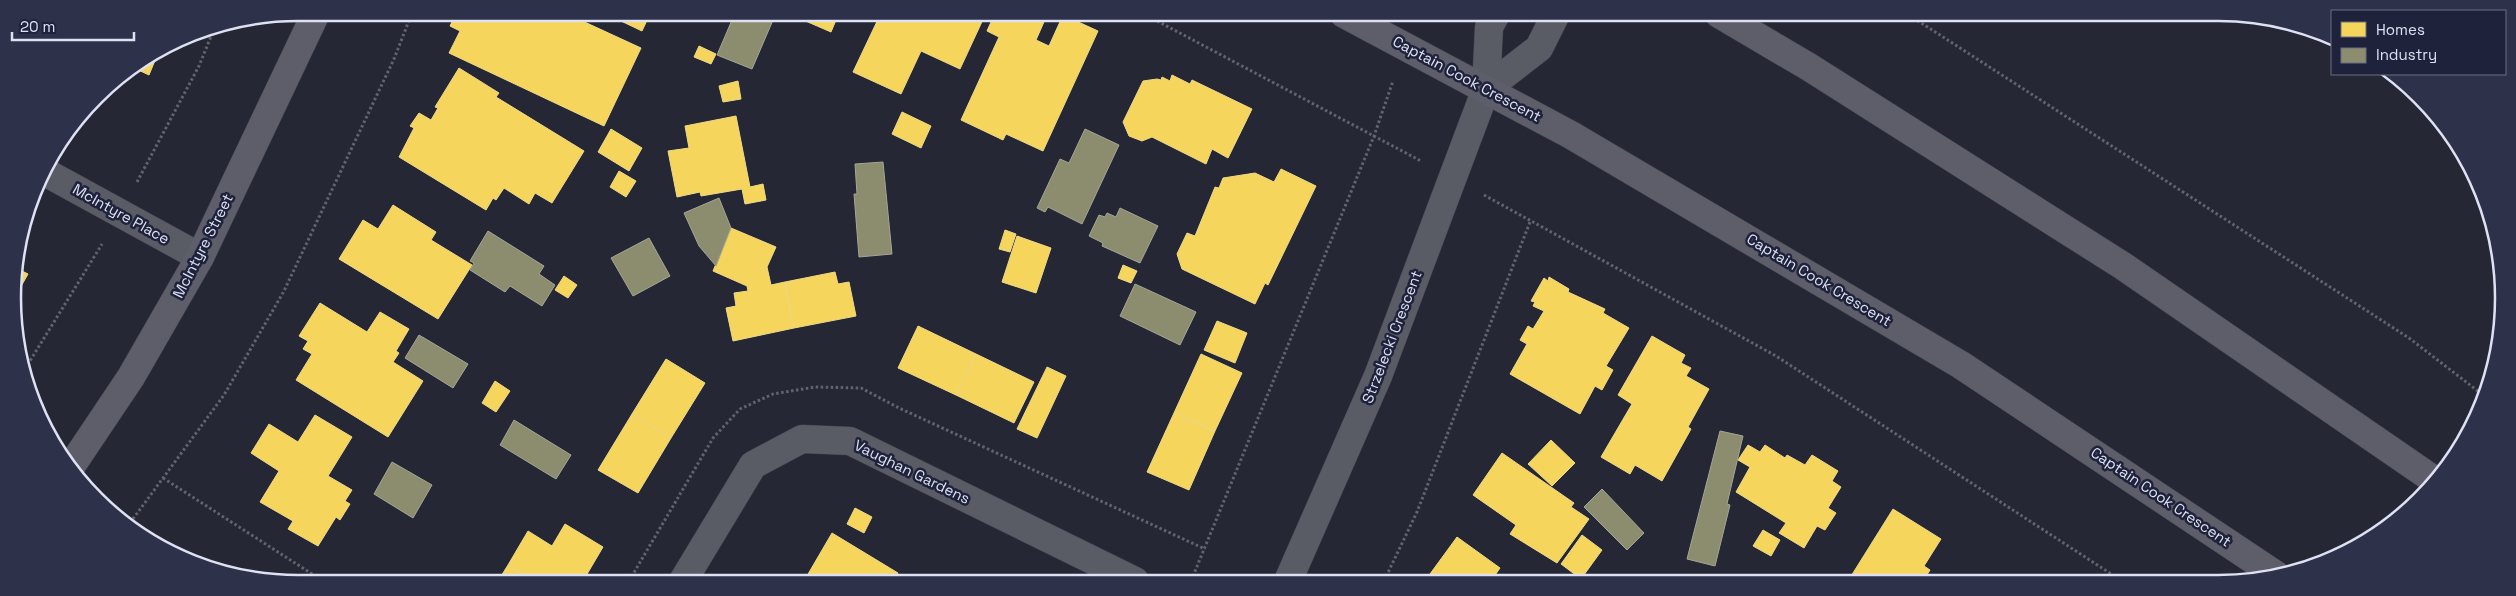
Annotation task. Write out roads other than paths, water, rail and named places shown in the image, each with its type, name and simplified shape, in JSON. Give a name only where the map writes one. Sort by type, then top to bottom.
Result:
[{"type":"main road","name":"McIntyre Street","points":[[75,461],[131,377],[200,257],[312,21]]},
{"type":"main road","name":"Captain Cook Crescent","points":[[1358,21],[1486,89],[1746,237],[1961,364],[2268,570]]},
{"type":"main road","points":[[1731,21],[1809,67],[2123,266],[2429,477]]},
{"type":"street","name":"Strzelecki Crescent","points":[[1291,575],[1378,376],[1486,89],[1489,27],[1492,21]]},
{"type":"street","points":[[1486,89],[1539,48],[1552,21]]},
{"type":"street","name":"McIntyre Place","points":[[50,175],[200,257]]},
{"type":"street","name":"Vaughan Gardens","points":[[687,575],[753,466],[802,439],[850,441],[1123,575]]}]
